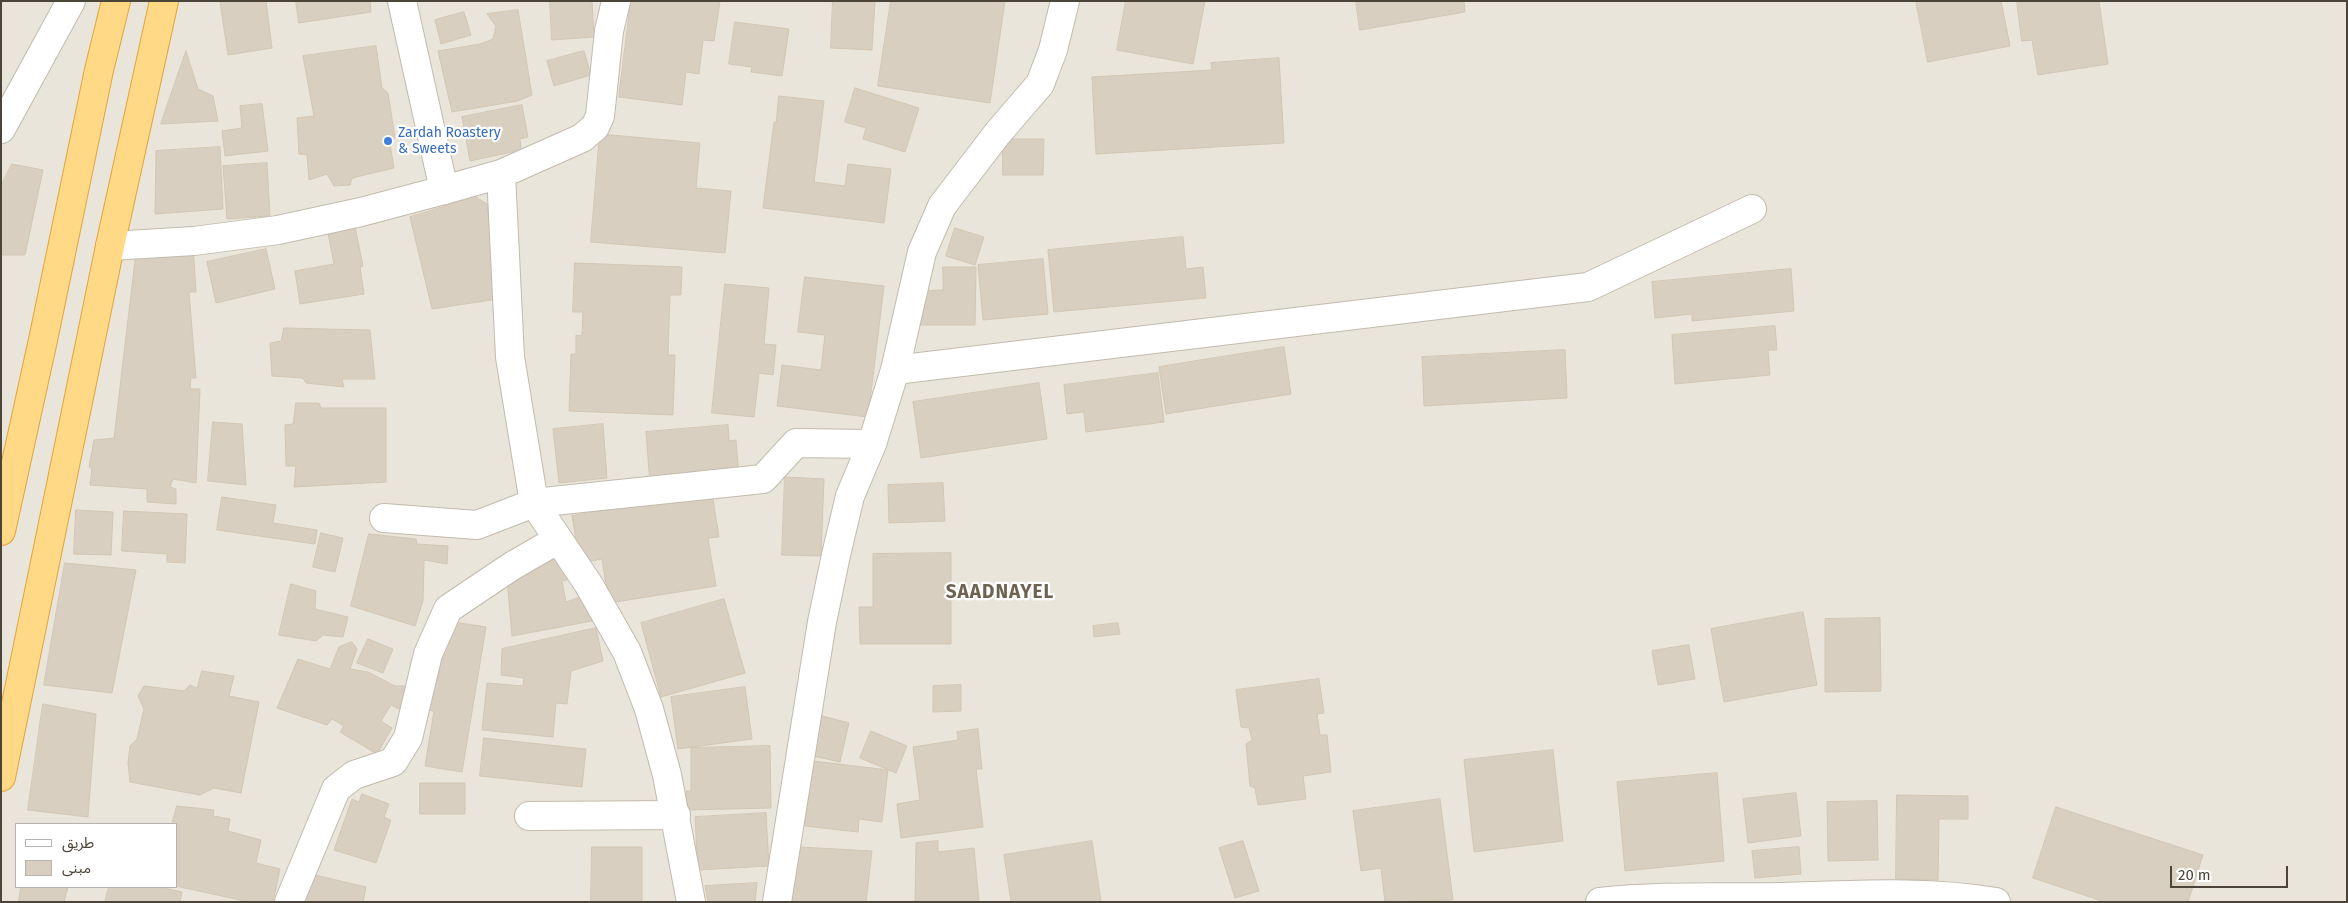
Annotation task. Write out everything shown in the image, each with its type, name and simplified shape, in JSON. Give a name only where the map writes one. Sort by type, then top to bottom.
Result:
[{"type":"highway","points":[[1,531],[44,340],[99,70],[116,1]]},
{"type":"highway","points":[[1,777],[110,246],[164,1]]},
{"type":"street","points":[[1,129],[71,1]]},
{"type":"street","points":[[110,246],[194,241],[278,230],[361,212],[501,174],[582,138],[595,127],[600,116],[609,32],[616,1]]},
{"type":"street","points":[[777,902],[821,631],[834,565],[850,496],[872,444],[895,370],[922,252],[942,206],[996,134],[1040,84],[1053,50],[1065,1]]},
{"type":"street","points":[[410,3],[444,190]]},
{"type":"street","points":[[501,174],[510,357],[534,503],[557,540],[589,585],[627,652],[649,709],[676,816],[680,850],[691,902]]},
{"type":"street","points":[[895,370],[1588,287],[1752,209]]},
{"type":"street","points":[[384,518],[477,525],[534,503],[764,479],[796,443],[872,444]]},
{"type":"street","points":[[288,902],[336,789],[354,775],[393,762],[408,738],[428,654],[448,609],[512,566],[557,540]]},
{"type":"street","points":[[529,816],[676,816]]},
{"type":"street","points":[[1600,902],[1707,897],[1887,893],[1969,897],[1996,902]]},
{"type":"shaded area","points":[[1,1],[2347,1],[2347,902],[1,902]]},
{"type":"building","points":[[266,1],[272,48],[228,55],[220,2]]},
{"type":"building","points":[[296,1],[370,1],[371,12],[299,23]]},
{"type":"building","points":[[550,1],[592,1],[594,37],[552,40]]},
{"type":"building","points":[[631,1],[720,1],[714,41],[703,40],[699,74],[686,72],[682,105],[619,97]]},
{"type":"building","points":[[833,1],[875,1],[872,50],[831,48]]},
{"type":"building","points":[[891,1],[1005,1],[990,103],[878,86]]},
{"type":"building","points":[[1126,1],[1205,1],[1193,64],[1117,50]]},
{"type":"building","points":[[1356,1],[1464,1],[1465,12],[1360,30]]},
{"type":"building","points":[[1916,1],[2001,1],[2010,46],[1928,62]]},
{"type":"building","points":[[2017,1],[2099,1],[2108,64],[2038,75],[2032,40],[2022,41]]},
{"type":"building","points":[[518,10],[532,95],[518,101],[452,112],[438,51],[480,44],[493,39],[496,26],[487,14]]},
{"type":"building","points":[[464,12],[471,35],[441,44],[435,20]]},
{"type":"building","points":[[735,22],[789,29],[782,76],[751,72],[752,67],[729,64]]},
{"type":"building","points":[[376,46],[382,88],[388,93],[395,138],[390,144],[394,168],[352,178],[350,185],[334,186],[327,174],[309,180],[307,155],[299,154],[297,118],[314,116],[303,56]]},
{"type":"building","points":[[186,51],[198,89],[213,96],[218,121],[161,124]]},
{"type":"building","points":[[584,51],[591,75],[554,86],[547,61]]},
{"type":"building","points":[[1279,58],[1284,143],[1096,154],[1092,77],[1212,70],[1211,63]]},
{"type":"building","points":[[855,88],[919,108],[905,152],[863,139],[866,128],[845,122]]},
{"type":"building","points":[[779,96],[824,101],[814,182],[845,186],[848,164],[891,169],[884,223],[763,208]]},
{"type":"building","points":[[262,104],[268,151],[225,156],[222,131],[242,128],[240,106]]},
{"type":"building","points":[[522,105],[528,137],[520,139],[521,150],[470,161],[462,117]]},
{"type":"building","points":[[600,134],[700,143],[696,188],[731,191],[725,253],[591,242]]},
{"type":"building","points":[[1003,139],[1044,139],[1043,175],[1003,175]]},
{"type":"building","points":[[220,147],[223,209],[155,214],[156,151]]},
{"type":"building","points":[[267,163],[270,216],[227,219],[223,166]]},
{"type":"building","points":[[12,164],[43,170],[25,255],[1,255],[1,186]]},
{"type":"building","points":[[476,197],[487,204],[504,279],[498,299],[432,309],[410,217]]},
{"type":"building","points":[[355,227],[363,266],[360,267],[364,294],[300,304],[295,271],[334,264],[328,233]]},
{"type":"building","points":[[955,228],[984,237],[975,265],[946,256]]},
{"type":"building","points":[[1183,237],[1186,269],[1203,267],[1206,298],[1054,312],[1048,250]]},
{"type":"building","points":[[193,247],[196,292],[189,292],[196,378],[191,378],[190,389],[200,389],[196,483],[173,479],[170,487],[176,489],[176,504],[147,502],[147,489],[90,485],[92,469],[89,467],[94,440],[114,438],[136,252]]},
{"type":"building","points":[[266,249],[275,289],[216,303],[207,262]]},
{"type":"building","points":[[1043,259],[1048,314],[983,320],[978,265]]},
{"type":"building","points":[[575,263],[682,267],[681,295],[670,295],[668,355],[675,355],[673,415],[569,411],[571,354],[576,354],[576,335],[582,336],[583,312],[573,312]]},
{"type":"building","points":[[943,267],[976,267],[975,325],[916,325],[917,291],[943,290]]},
{"type":"building","points":[[1791,269],[1794,311],[1692,321],[1692,314],[1655,318],[1652,282]]},
{"type":"building","points":[[805,277],[884,286],[868,417],[777,406],[782,365],[821,370],[825,335],[798,332]]},
{"type":"building","points":[[725,284],[769,288],[764,344],[776,345],[773,375],[759,373],[754,417],[712,413]]},
{"type":"building","points":[[1775,326],[1777,350],[1768,350],[1770,375],[1675,384],[1672,335]]},
{"type":"building","points":[[284,328],[370,330],[375,379],[342,379],[344,387],[306,383],[303,378],[272,376],[270,343],[281,341]]},
{"type":"building","points":[[1284,347],[1291,394],[1166,414],[1159,367]]},
{"type":"building","points":[[1565,350],[1567,398],[1424,406],[1422,357]]},
{"type":"building","points":[[1158,373],[1164,422],[1086,432],[1084,412],[1067,414],[1064,385]]},
{"type":"building","points":[[1039,383],[1047,439],[921,458],[913,402]]},
{"type":"building","points":[[296,403],[319,403],[321,408],[386,408],[386,482],[294,487],[296,466],[286,466],[285,425],[293,424]]},
{"type":"building","points":[[213,422],[242,424],[246,485],[208,481]]},
{"type":"building","points":[[603,424],[607,478],[559,483],[553,429]]},
{"type":"building","points":[[728,425],[729,441],[736,440],[739,476],[650,484],[646,432]]},
{"type":"building","points":[[785,477],[824,479],[821,556],[782,555]]},
{"type":"building","points":[[943,483],[945,521],[889,523],[888,485]]},
{"type":"building","points":[[712,493],[719,537],[708,538],[716,586],[609,603],[602,559],[580,563],[572,516]]},
{"type":"building","points":[[222,497],[276,505],[273,523],[317,530],[315,544],[217,530]]},
{"type":"building","points":[[76,510],[113,512],[111,555],[74,554]]},
{"type":"building","points":[[124,511],[187,514],[185,563],[167,562],[167,554],[122,551]]},
{"type":"building","points":[[321,533],[343,538],[335,572],[313,567]]},
{"type":"building","points":[[369,534],[416,539],[417,544],[448,546],[447,564],[424,560],[423,601],[415,626],[351,606]]},
{"type":"building","points":[[951,553],[951,644],[860,644],[859,607],[873,607],[873,554]]},
{"type":"building","points":[[558,557],[571,579],[562,581],[566,602],[586,595],[592,621],[512,636],[507,578]]},
{"type":"building","points":[[65,563],[136,570],[112,693],[44,685]]},
{"type":"building","points":[[291,584],[316,591],[315,609],[348,617],[343,637],[323,635],[316,641],[279,635]]},
{"type":"building","points":[[724,599],[745,673],[661,697],[641,623]]},
{"type":"building","points":[[1803,612],[1817,685],[1724,702],[1711,629]]},
{"type":"building","points":[[1880,618],[1881,691],[1825,692],[1825,619]]},
{"type":"building","points":[[447,621],[486,627],[462,772],[425,766],[434,711],[427,710],[433,680],[437,681]]},
{"type":"building","points":[[1118,623],[1120,634],[1094,637],[1093,626]]},
{"type":"building","points":[[596,628],[603,661],[571,671],[567,704],[556,703],[553,737],[482,730],[487,683],[523,686],[524,678],[501,675],[502,649]]},
{"type":"building","points":[[368,639],[393,649],[383,673],[357,663]]},
{"type":"building","points":[[352,642],[357,649],[350,669],[368,672],[395,686],[412,686],[399,709],[391,705],[381,721],[392,728],[377,754],[340,732],[344,726],[332,719],[327,725],[277,708],[298,659],[330,669],[339,647]]},
{"type":"building","points":[[1689,645],[1695,679],[1658,685],[1652,651]]},
{"type":"building","points":[[202,671],[234,676],[229,696],[259,702],[241,793],[214,788],[200,795],[130,782],[128,763],[130,746],[137,739],[144,709],[138,696],[144,686],[184,691],[190,685],[197,688]]},
{"type":"building","points":[[1319,679],[1324,713],[1317,714],[1320,735],[1327,735],[1331,772],[1303,776],[1306,799],[1258,805],[1255,788],[1250,786],[1246,744],[1252,740],[1249,728],[1241,727],[1236,690]]},
{"type":"building","points":[[961,685],[961,711],[933,712],[933,686]]},
{"type":"building","points":[[745,687],[752,739],[678,749],[671,697]]},
{"type":"building","points":[[43,704],[96,714],[88,817],[28,810]]},
{"type":"building","points":[[819,715],[849,723],[840,762],[809,755]]},
{"type":"building","points":[[978,729],[982,769],[976,769],[983,827],[901,838],[897,804],[920,800],[913,747],[958,740],[957,732]]},
{"type":"building","points":[[871,731],[907,746],[896,773],[860,758]]},
{"type":"building","points":[[484,738],[586,749],[582,787],[480,776]]},
{"type":"building","points":[[770,746],[771,808],[686,810],[686,791],[691,791],[691,748]]},
{"type":"building","points":[[1553,750],[1563,841],[1474,852],[1464,760]]},
{"type":"building","points":[[813,761],[888,770],[882,822],[859,819],[858,832],[805,826]]},
{"type":"building","points":[[1717,773],[1724,861],[1625,871],[1617,782]]},
{"type":"building","points":[[420,783],[465,783],[465,814],[420,814]]},
{"type":"building","points":[[1796,793],[1801,836],[1748,843],[1743,799]]},
{"type":"building","points":[[362,794],[389,804],[384,817],[391,820],[376,863],[334,850],[352,799],[359,802]]},
{"type":"building","points":[[1897,795],[1968,796],[1968,819],[1939,819],[1938,880],[1896,879]]},
{"type":"building","points":[[1440,799],[1453,900],[1385,902],[1381,868],[1361,871],[1353,811]]},
{"type":"building","points":[[1877,801],[1878,860],[1828,861],[1827,802]]},
{"type":"building","points":[[177,806],[214,810],[213,816],[230,819],[228,831],[261,840],[256,863],[280,869],[273,902],[249,902],[178,886],[178,823],[172,823]]},
{"type":"building","points":[[2056,807],[2203,855],[2188,902],[2105,902],[2033,878]]},
{"type":"building","points":[[766,813],[769,866],[698,870],[695,817]]},
{"type":"building","points":[[938,841],[938,852],[974,848],[979,902],[906,902],[915,901],[916,843]]},
{"type":"building","points":[[1092,841],[1101,902],[1011,902],[1004,855]]},
{"type":"building","points":[[1243,841],[1259,891],[1235,898],[1219,848]]},
{"type":"building","points":[[592,847],[642,847],[642,902],[591,902]]},
{"type":"building","points":[[799,847],[872,851],[866,902],[792,902]]},
{"type":"building","points":[[1799,847],[1801,874],[1755,878],[1752,851]]},
{"type":"building","points":[[302,872],[366,887],[363,902],[295,902]]},
{"type":"building","points":[[757,883],[755,902],[708,902],[705,886]]},
{"type":"building","points":[[21,888],[68,888],[64,902],[19,902]]},
{"type":"building","points":[[109,888],[164,888],[182,892],[180,902],[105,902]]},
{"type":"place","name":"Zardah Roastery & Sweets","points":[[388,141]]},
{"type":"district","name":"SAADNAYEL","points":[[1000,593]]}]
